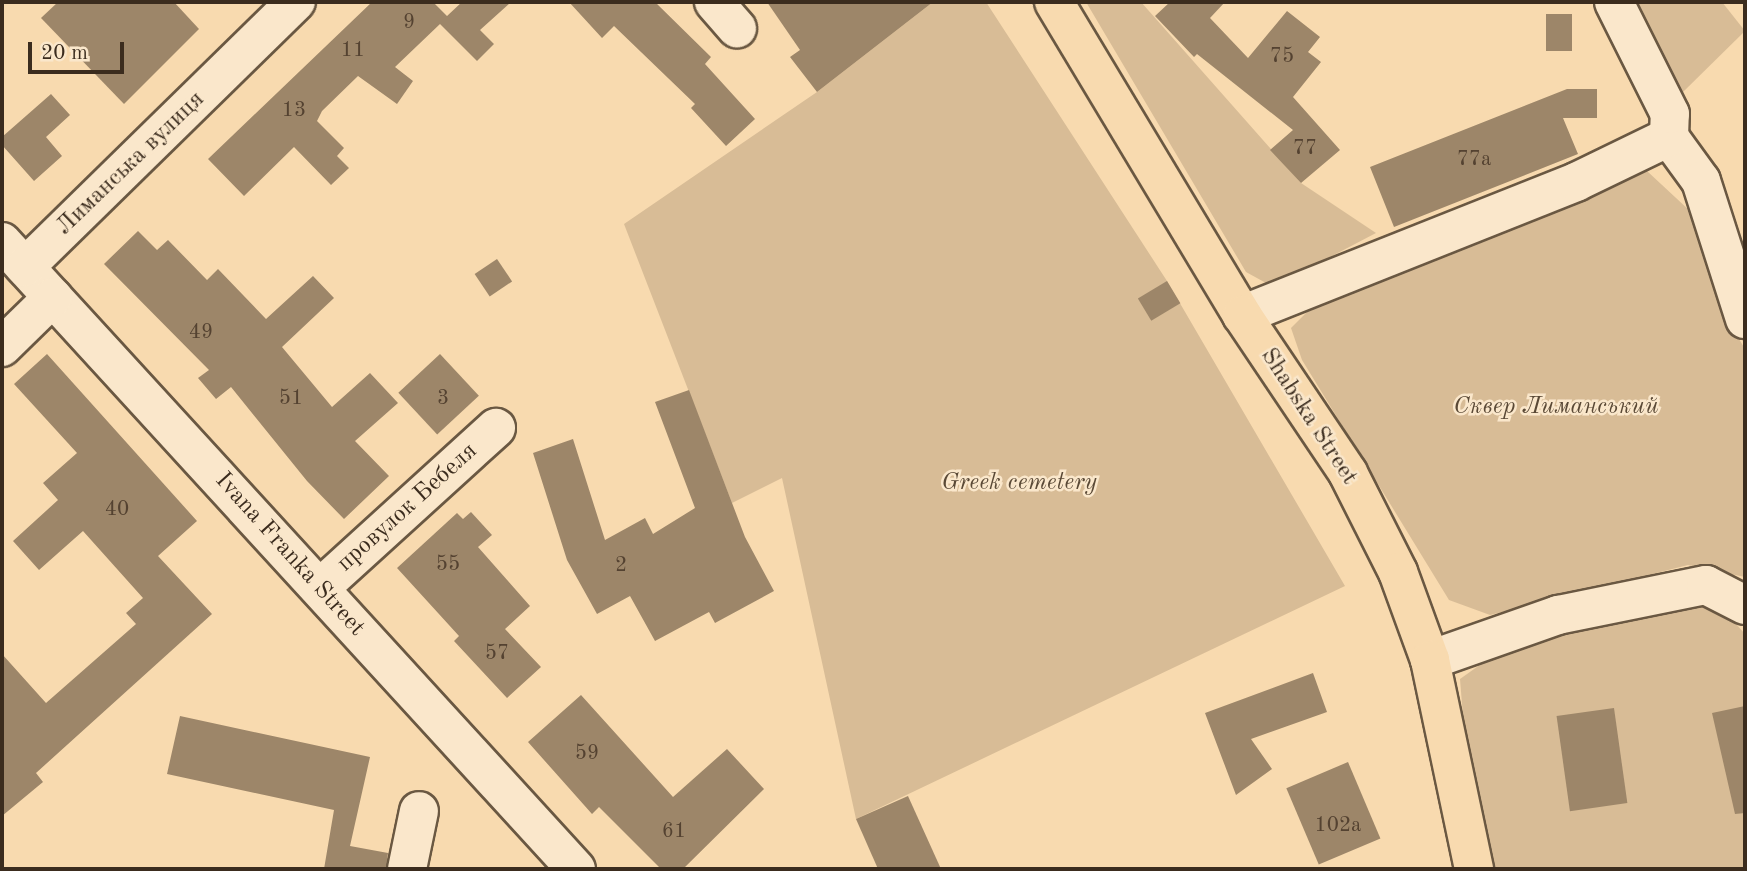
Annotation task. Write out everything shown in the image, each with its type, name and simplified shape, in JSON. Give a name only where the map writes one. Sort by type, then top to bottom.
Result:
[{"type":"main road","name":"Shabska Street","points":[[1054,2],[1242,315],[1348,474],[1398,572],[1430,660],[1474,869]]},
{"type":"street","name":"Лиманська вулиця","points":[[10,257],[296,2]]},
{"type":"street","points":[[1614,2],[1670,114],[1669,136],[1701,181],[1745,319]]},
{"type":"street","points":[[1242,315],[1576,182],[1669,136]]},
{"type":"street","name":"Ivana Franka Street","points":[[10,257],[52,297],[576,869]]},
{"type":"street","points":[[2,346],[52,297]]},
{"type":"street","name":"провулок Бебеля","points":[[320,588],[496,428]]},
{"type":"street","points":[[1430,660],[1558,615],[1706,584],[1745,605]]},
{"type":"street","points":[[407,869],[419,811]]},
{"type":"green space","name":"Greek cemetery","points":[[933,2],[986,2],[1167,281],[1345,586],[856,819],[782,478],[732,503],[624,224],[817,92]]},
{"type":"green space","points":[[1086,2],[1141,2],[1301,183],[1376,233],[1290,278],[1266,283],[1246,272]]},
{"type":"green space","points":[[1638,2],[1722,2],[1745,31],[1683,92]]},
{"type":"green space","name":"Сквер Лиманський","points":[[1647,171],[1690,211],[1733,329],[1745,349],[1745,577],[1688,565],[1490,615],[1449,600],[1302,360],[1291,328],[1307,312]]},
{"type":"green space","points":[[1690,603],[1728,615],[1745,634],[1745,869],[1494,869],[1464,729],[1460,679],[1491,657],[1564,633]]},
{"type":"building","points":[[58,2],[174,2],[199,29],[124,104],[41,18]]},
{"type":"building","points":[[372,2],[433,2],[447,16],[462,2],[511,2],[480,30],[494,44],[477,61],[440,24],[395,67],[413,81],[397,104],[358,76],[322,111],[317,121],[344,148],[337,156],[349,168],[331,185],[294,147],[244,196],[208,159]]},
{"type":"building","points":[[569,2],[655,2],[711,57],[705,64],[755,119],[726,146],[691,108],[695,104],[614,26],[602,38]]},
{"type":"building","points":[[767,2],[933,2],[817,92],[790,57],[800,50]]},
{"type":"building","points":[[1170,2],[1225,2],[1210,18],[1248,58],[1287,11],[1320,37],[1308,52],[1321,62],[1293,97],[1340,150],[1301,183],[1270,150],[1293,130],[1197,54],[1194,57],[1155,16]]},
{"type":"building","points":[[1546,14],[1572,14],[1572,51],[1546,51]]},
{"type":"building","points":[[1567,89],[1597,89],[1597,118],[1563,118],[1578,154],[1394,227],[1370,167]]},
{"type":"building","points":[[51,94],[70,115],[46,137],[62,156],[34,181],[2,145],[2,137]]},
{"type":"building","points":[[138,231],[157,250],[168,240],[207,280],[218,269],[266,319],[313,276],[334,298],[282,347],[332,407],[370,373],[398,403],[355,441],[389,476],[344,519],[307,481],[231,387],[216,399],[198,378],[209,370],[104,264]]},
{"type":"building","points":[[497,259],[512,281],[490,296],[475,274]]},
{"type":"building","points":[[1167,281],[1180,303],[1151,321],[1138,299]]},
{"type":"building","points":[[47,354],[197,521],[158,556],[212,614],[36,773],[43,782],[2,816],[2,654],[46,703],[136,624],[126,613],[143,598],[83,531],[39,570],[13,541],[58,500],[43,483],[77,453],[14,384]]},
{"type":"building","points":[[440,354],[479,396],[437,435],[398,393]]},
{"type":"building","points":[[689,390],[745,537],[774,591],[715,623],[709,612],[655,641],[630,596],[597,614],[567,560],[533,453],[573,439],[605,540],[645,518],[653,534],[695,508],[655,402]]},
{"type":"building","points":[[471,512],[492,535],[478,547],[530,606],[505,629],[541,667],[507,698],[454,641],[459,636],[397,568],[457,513],[463,519]]},
{"type":"building","points":[[1313,673],[1327,712],[1251,739],[1272,769],[1236,795],[1205,713]]},
{"type":"building","points":[[581,695],[673,797],[727,749],[764,789],[683,869],[661,869],[599,807],[592,814],[528,742]]},
{"type":"building","points":[[1745,706],[1745,813],[1735,814],[1712,713]]},
{"type":"building","points":[[1614,708],[1627,803],[1570,811],[1557,716]]},
{"type":"building","points":[[180,716],[370,757],[350,846],[388,853],[386,869],[324,869],[334,810],[167,774]]},
{"type":"building","points":[[1348,762],[1380,838],[1319,865],[1286,788]]},
{"type":"building","points":[[908,796],[941,869],[878,869],[856,819]]}]
